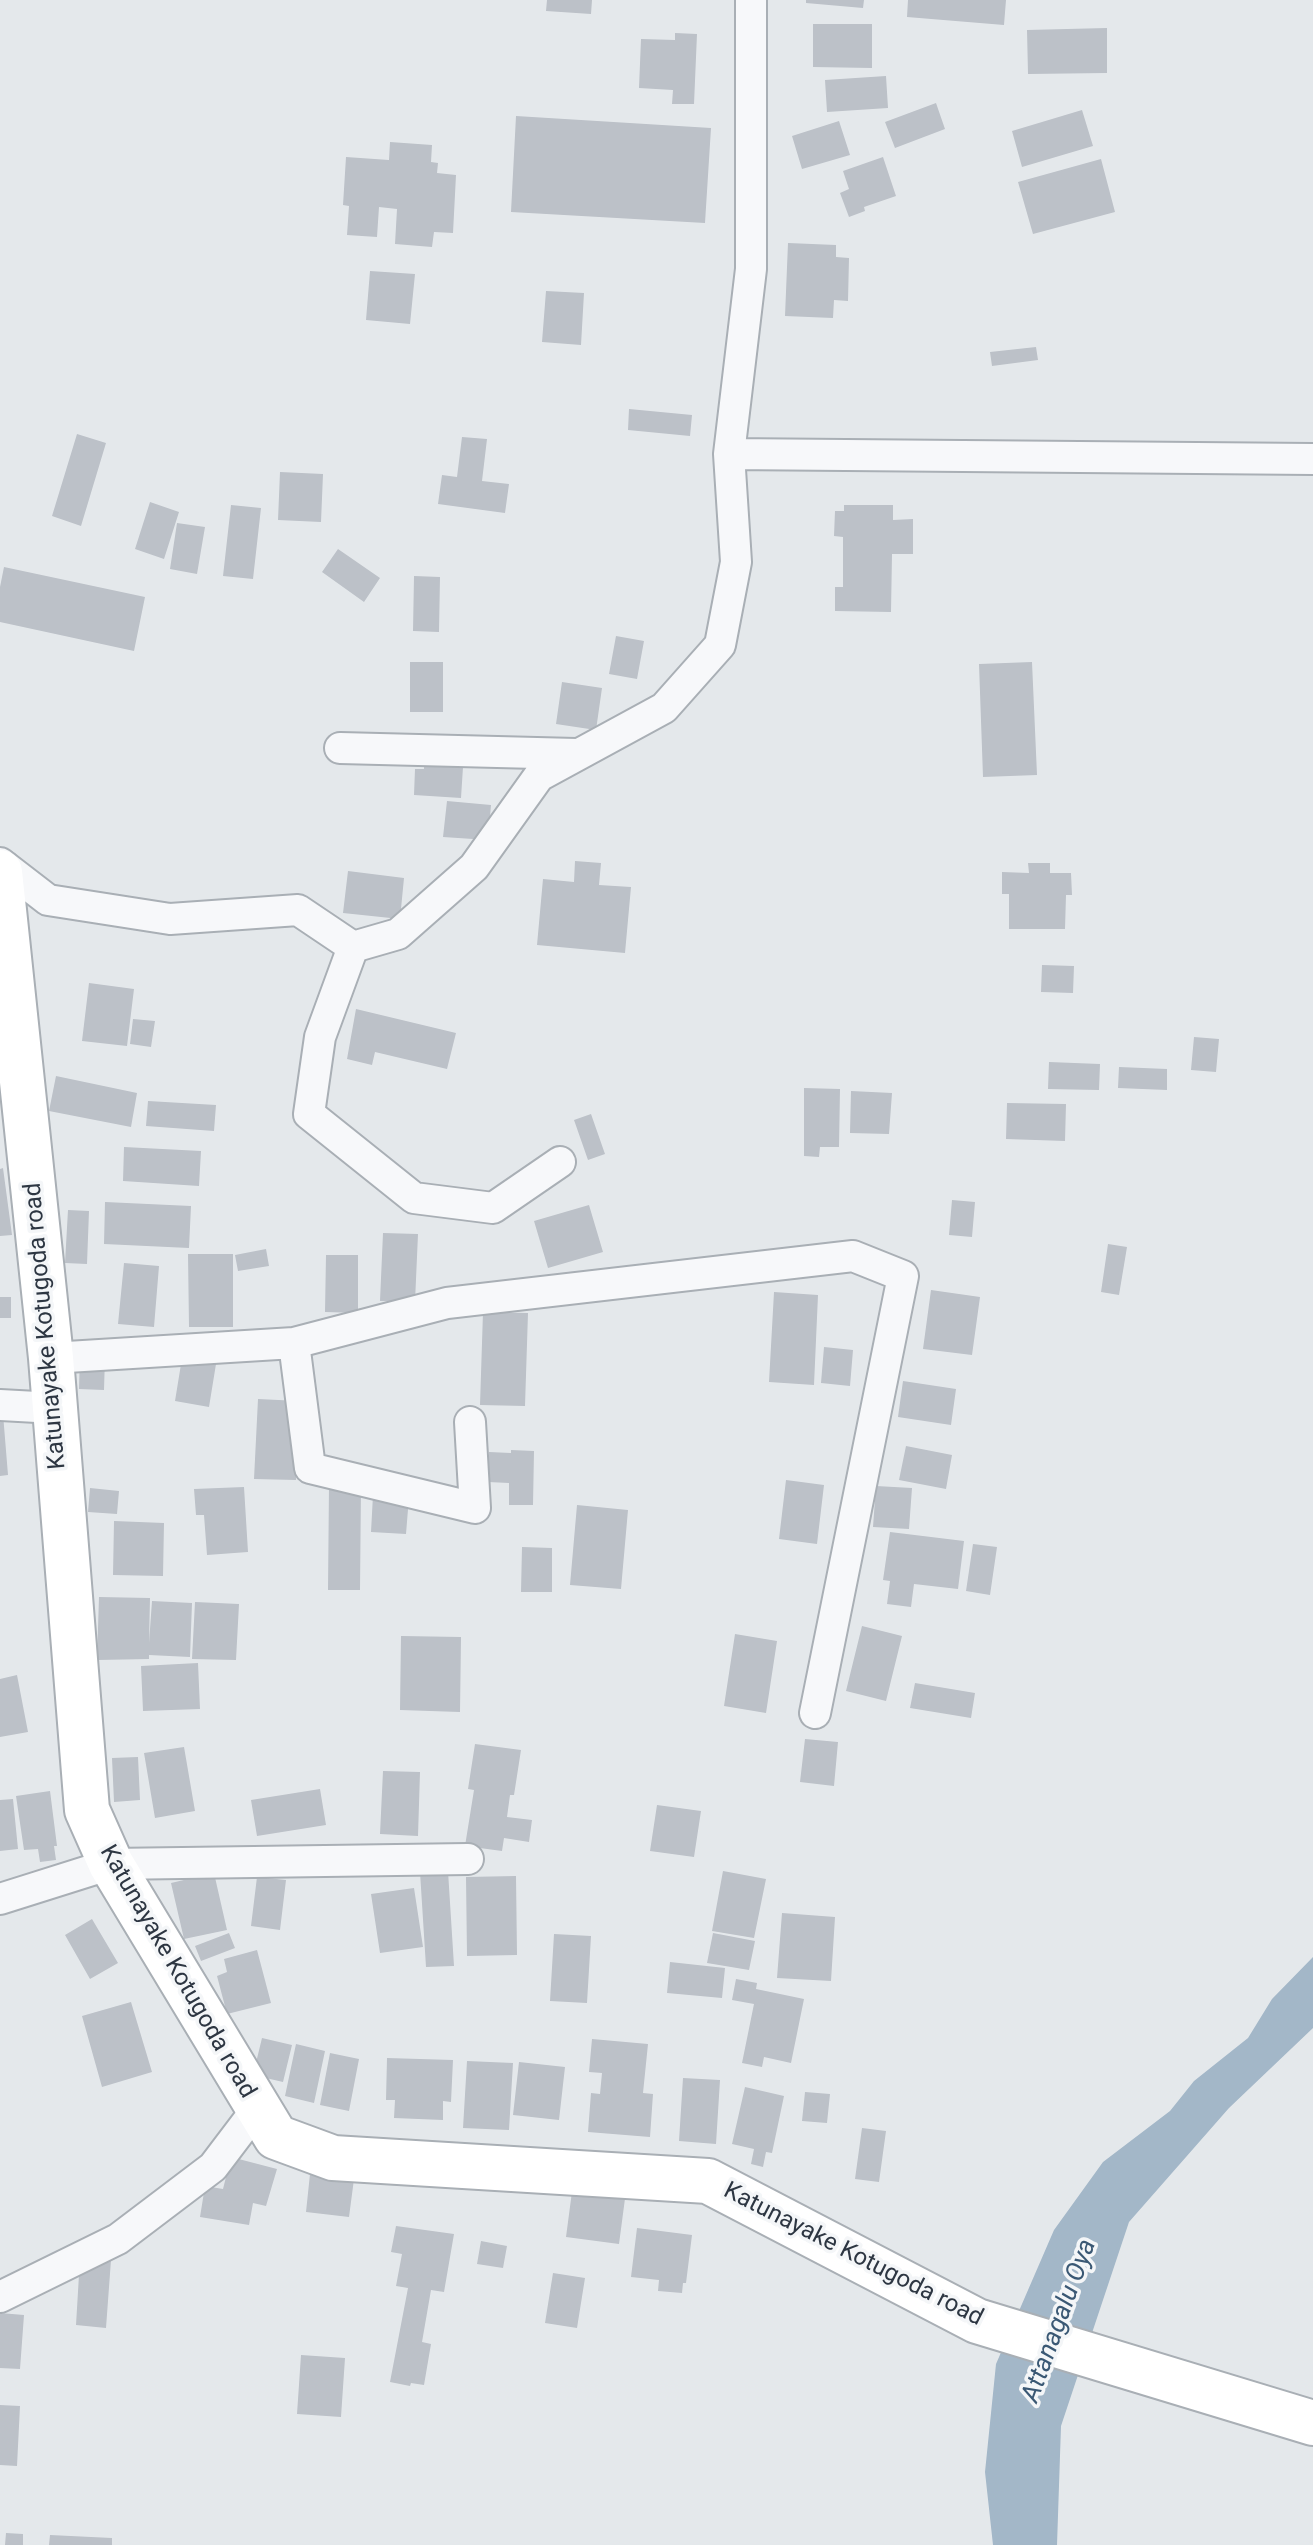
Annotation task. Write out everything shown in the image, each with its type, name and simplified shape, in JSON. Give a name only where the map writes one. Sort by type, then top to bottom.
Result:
[{"type":"main road","name":"Katunayake Kotugoda road","points":[[0,872],[51,1358],[87,1810],[111,1864],[276,2137],[333,2158],[708,2181],[977,2321],[1313,2423]]},
{"type":"street","points":[[353,947],[398,934],[474,867],[539,776],[664,708],[720,645],[736,562],[729,454],[751,269],[751,0]]},
{"type":"street","points":[[729,454],[1313,459]]},
{"type":"street","points":[[340,748],[578,754]]},
{"type":"street","points":[[0,863],[48,900],[170,919],[298,910],[353,947]]},
{"type":"street","points":[[353,947],[320,1037],[309,1114],[414,1198],[493,1208],[560,1162]]},
{"type":"street","points":[[51,1358],[294,1343],[447,1303],[853,1256],[903,1276],[815,1713]]},
{"type":"street","points":[[294,1343],[310,1468],[475,1508],[470,1422]]},
{"type":"street","points":[[0,1405],[55,1408]]},
{"type":"street","points":[[0,1899],[111,1864],[468,1859]]},
{"type":"street","points":[[0,2297],[118,2239],[213,2167],[257,2109]]},
{"type":"water","name":"Attanagalu Oya","points":[[1313,1957],[1313,2028],[1229,2108],[1129,2222],[1061,2426],[1057,2545],[993,2545],[985,2472],[996,2364],[1054,2230],[1103,2162],[1170,2111],[1194,2081],[1248,2038],[1272,1999]]},
{"type":"building","points":[[547,0],[592,0],[591,14],[546,11]]},
{"type":"building","points":[[806,0],[864,0],[863,8],[806,3]]},
{"type":"building","points":[[908,0],[1006,0],[1004,25],[907,17]]},
{"type":"building","points":[[813,24],[872,24],[872,68],[813,67]]},
{"type":"building","points":[[1107,28],[1107,73],[1028,74],[1027,30]]},
{"type":"building","points":[[675,33],[697,34],[694,104],[672,104],[673,90],[639,88],[641,39],[675,40]]},
{"type":"building","points":[[886,76],[888,108],[827,112],[825,80]]},
{"type":"building","points":[[936,103],[945,129],[895,148],[885,122]]},
{"type":"building","points":[[1082,110],[1093,146],[1022,167],[1012,131]]},
{"type":"building","points":[[516,116],[711,128],[705,223],[511,212]]},
{"type":"building","points":[[839,121],[850,155],[802,169],[792,136]]},
{"type":"building","points":[[390,142],[432,145],[431,162],[438,163],[437,173],[456,175],[453,233],[434,232],[432,247],[395,244],[397,209],[379,207],[377,237],[347,235],[349,206],[343,205],[346,157],[389,160]]},
{"type":"building","points":[[883,157],[896,196],[864,207],[865,211],[849,217],[840,193],[849,189],[843,171]]},
{"type":"building","points":[[1101,159],[1115,212],[1033,234],[1018,182]]},
{"type":"building","points":[[788,243],[836,245],[836,257],[849,258],[848,301],[834,300],[833,318],[785,316]]},
{"type":"building","points":[[370,271],[415,274],[410,324],[366,320]]},
{"type":"building","points":[[546,291],[584,293],[581,345],[542,342]]},
{"type":"building","points":[[1036,347],[1038,360],[992,366],[990,352]]},
{"type":"building","points":[[629,409],[692,415],[690,436],[628,430]]},
{"type":"building","points":[[77,434],[106,443],[81,526],[52,516]]},
{"type":"building","points":[[462,437],[487,439],[482,481],[509,484],[505,513],[438,504],[442,475],[457,477]]},
{"type":"building","points":[[280,472],[323,474],[321,522],[278,520]]},
{"type":"building","points":[[150,502],[179,512],[164,559],[135,549]]},
{"type":"building","points":[[231,505],[261,508],[253,579],[223,576]]},
{"type":"building","points":[[844,505],[893,505],[893,520],[913,519],[913,554],[892,554],[891,612],[835,611],[835,587],[843,587],[843,537],[834,536],[835,511],[844,511]]},
{"type":"building","points":[[177,523],[205,527],[197,574],[170,569]]},
{"type":"building","points":[[338,549],[380,578],[364,602],[322,572]]},
{"type":"building","points":[[4,567],[145,597],[134,651],[0,622],[0,587]]},
{"type":"building","points":[[414,576],[440,577],[439,632],[413,631]]},
{"type":"building","points":[[616,636],[644,641],[637,679],[609,674]]},
{"type":"building","points":[[410,662],[443,662],[443,712],[410,712]]},
{"type":"building","points":[[1032,662],[1037,775],[983,777],[979,664]]},
{"type":"building","points":[[562,682],[602,688],[596,730],[556,724]]},
{"type":"building","points":[[424,765],[463,767],[461,798],[414,795],[415,769],[424,769]]},
{"type":"building","points":[[447,801],[491,805],[488,840],[443,837]]},
{"type":"building","points":[[575,861],[601,863],[599,885],[631,887],[625,953],[537,945],[543,879],[574,882]]},
{"type":"building","points":[[1028,863],[1050,863],[1050,873],[1071,873],[1072,895],[1066,895],[1065,929],[1009,929],[1009,894],[1002,894],[1002,872],[1029,873]]},
{"type":"building","points":[[348,871],[404,878],[400,919],[343,913]]},
{"type":"building","points":[[1042,965],[1074,966],[1073,993],[1041,992]]},
{"type":"building","points":[[89,983],[134,989],[127,1046],[82,1041]]},
{"type":"building","points":[[356,1009],[456,1033],[447,1069],[375,1052],[372,1065],[347,1059]]},
{"type":"building","points":[[133,1019],[155,1021],[151,1047],[130,1044]]},
{"type":"building","points":[[1194,1037],[1219,1039],[1216,1072],[1191,1070]]},
{"type":"building","points":[[1049,1062],[1100,1064],[1099,1090],[1048,1089]]},
{"type":"building","points":[[1119,1067],[1167,1069],[1167,1090],[1118,1088]]},
{"type":"building","points":[[56,1076],[137,1093],[131,1127],[49,1111]]},
{"type":"building","points":[[804,1088],[840,1089],[839,1147],[820,1147],[819,1157],[804,1156]]},
{"type":"building","points":[[851,1091],[892,1093],[889,1134],[850,1133]]},
{"type":"building","points":[[148,1101],[216,1105],[214,1131],[146,1126]]},
{"type":"building","points":[[1007,1103],[1066,1104],[1065,1141],[1006,1139]]},
{"type":"building","points":[[591,1114],[605,1154],[588,1160],[574,1120]]},
{"type":"building","points":[[124,1147],[201,1151],[199,1186],[123,1181]]},
{"type":"building","points":[[3,1168],[12,1235],[0,1236],[0,1169]]},
{"type":"building","points":[[952,1200],[975,1202],[972,1237],[949,1235]]},
{"type":"building","points":[[105,1202],[191,1206],[189,1248],[104,1244]]},
{"type":"building","points":[[589,1205],[603,1252],[548,1268],[534,1221]]},
{"type":"building","points":[[68,1210],[89,1211],[87,1264],[65,1263]]},
{"type":"building","points":[[383,1233],[418,1234],[415,1302],[380,1301]]},
{"type":"building","points":[[1108,1244],[1127,1247],[1119,1295],[1101,1292]]},
{"type":"building","points":[[266,1249],[269,1266],[238,1271],[235,1255]]},
{"type":"building","points":[[188,1254],[233,1254],[233,1327],[189,1327]]},
{"type":"building","points":[[326,1255],[358,1255],[358,1313],[325,1312]]},
{"type":"building","points":[[124,1263],[159,1266],[154,1327],[118,1324]]},
{"type":"building","points":[[931,1290],[980,1297],[972,1355],[923,1349]]},
{"type":"building","points":[[774,1292],[818,1295],[814,1385],[769,1382]]},
{"type":"building","points":[[0,1297],[11,1297],[11,1318],[0,1318]]},
{"type":"building","points":[[483,1312],[528,1313],[525,1406],[480,1405]]},
{"type":"building","points":[[824,1347],[853,1350],[850,1386],[821,1383]]},
{"type":"building","points":[[80,1356],[105,1357],[104,1390],[79,1389]]},
{"type":"building","points":[[182,1358],[216,1364],[209,1407],[175,1401]]},
{"type":"building","points":[[903,1381],[956,1389],[951,1425],[898,1417]]},
{"type":"building","points":[[258,1399],[299,1401],[296,1480],[254,1479]]},
{"type":"building","points":[[0,1414],[3,1414],[8,1475],[0,1476]]},
{"type":"building","points":[[906,1446],[952,1455],[946,1489],[899,1480]]},
{"type":"building","points":[[511,1450],[534,1451],[533,1505],[509,1505],[509,1483],[488,1482],[489,1452],[511,1453]]},
{"type":"building","points":[[786,1480],[824,1485],[817,1544],[779,1539]]},
{"type":"building","points":[[329,1485],[361,1485],[360,1590],[328,1590]]},
{"type":"building","points":[[876,1486],[912,1488],[909,1529],[873,1527]]},
{"type":"building","points":[[244,1487],[248,1552],[207,1555],[204,1515],[196,1515],[194,1489]]},
{"type":"building","points":[[90,1488],[119,1491],[117,1514],[88,1512]]},
{"type":"building","points":[[373,1495],[409,1497],[406,1534],[371,1532]]},
{"type":"building","points":[[577,1505],[628,1510],[621,1589],[570,1585]]},
{"type":"building","points":[[114,1521],[164,1523],[163,1576],[113,1575]]},
{"type":"building","points":[[890,1532],[964,1541],[958,1589],[914,1584],[911,1607],[887,1604],[890,1581],[883,1580]]},
{"type":"building","points":[[973,1544],[997,1547],[990,1595],[966,1591]]},
{"type":"building","points":[[522,1547],[552,1548],[552,1592],[521,1592]]},
{"type":"building","points":[[99,1597],[150,1598],[149,1643],[152,1601],[192,1603],[190,1657],[149,1655],[149,1659],[97,1660]]},
{"type":"building","points":[[195,1602],[239,1604],[236,1660],[192,1659]]},
{"type":"building","points":[[862,1626],[902,1636],[886,1701],[846,1691]]},
{"type":"building","points":[[735,1634],[777,1641],[766,1713],[724,1706]]},
{"type":"building","points":[[401,1636],[461,1637],[460,1712],[400,1710]]},
{"type":"building","points":[[198,1663],[200,1709],[143,1711],[141,1666]]},
{"type":"building","points":[[17,1675],[28,1732],[0,1737],[0,1679]]},
{"type":"building","points":[[915,1683],[975,1693],[971,1718],[910,1708]]},
{"type":"building","points":[[805,1739],[838,1742],[834,1786],[800,1782]]},
{"type":"building","points":[[475,1744],[521,1750],[507,1817],[532,1820],[529,1842],[504,1838],[502,1851],[465,1846],[474,1790],[468,1789]]},
{"type":"building","points":[[184,1747],[195,1811],[155,1818],[144,1753]]},
{"type":"building","points":[[138,1757],[140,1800],[114,1802],[112,1758]]},
{"type":"building","points":[[383,1771],[420,1772],[418,1836],[380,1834]]},
{"type":"building","points":[[320,1789],[326,1825],[257,1836],[251,1800]]},
{"type":"building","points":[[50,1791],[56,1860],[40,1862],[38,1849],[24,1850],[16,1796]]},
{"type":"building","points":[[13,1799],[18,1849],[0,1851],[0,1800]]},
{"type":"building","points":[[657,1805],[701,1811],[694,1857],[650,1851]]},
{"type":"building","points":[[448,1871],[454,1966],[426,1967],[420,1872]]},
{"type":"building","points":[[723,1871],[766,1879],[754,1938],[712,1931]]},
{"type":"building","points":[[214,1873],[227,1930],[184,1939],[171,1883]]},
{"type":"building","points":[[516,1876],[517,1955],[467,1956],[466,1877]]},
{"type":"building","points":[[257,1877],[286,1880],[280,1930],[251,1926]]},
{"type":"building","points":[[414,1888],[423,1947],[380,1953],[371,1894]]},
{"type":"building","points":[[782,1913],[835,1917],[831,1981],[777,1978]]},
{"type":"building","points":[[92,1919],[118,1963],[90,1979],[65,1935]]},
{"type":"building","points":[[229,1933],[235,1948],[201,1961],[195,1946]]},
{"type":"building","points":[[713,1933],[755,1941],[749,1970],[707,1963]]},
{"type":"building","points":[[554,1934],[591,1936],[587,2003],[550,2001]]},
{"type":"building","points":[[257,1950],[271,2003],[227,2014],[217,1976],[227,1972],[224,1959]]},
{"type":"building","points":[[670,1962],[725,1968],[722,1998],[667,1993]]},
{"type":"building","points":[[736,1979],[757,1983],[756,1989],[804,1999],[791,2063],[764,2057],[762,2067],[742,2063],[754,2004],[732,2000]]},
{"type":"building","points":[[131,2002],[152,2072],[102,2087],[82,2016]]},
{"type":"building","points":[[262,2038],[292,2045],[283,2082],[253,2075]]},
{"type":"building","points":[[592,2039],[648,2044],[643,2093],[653,2094],[650,2137],[588,2132],[591,2093],[600,2094],[602,2073],[589,2072]]},
{"type":"building","points":[[296,2044],[325,2051],[314,2103],[285,2096]]},
{"type":"building","points":[[330,2053],[359,2059],[349,2111],[320,2105]]},
{"type":"building","points":[[387,2058],[453,2060],[451,2102],[443,2101],[443,2120],[394,2118],[395,2100],[386,2100]]},
{"type":"building","points":[[467,2061],[513,2063],[509,2130],[463,2128]]},
{"type":"building","points":[[519,2062],[565,2067],[559,2120],[513,2115]]},
{"type":"building","points":[[683,2078],[720,2080],[716,2144],[679,2141]]},
{"type":"building","points":[[745,2087],[784,2096],[772,2153],[766,2152],[763,2167],[751,2164],[754,2149],[732,2144]]},
{"type":"building","points":[[805,2092],[830,2094],[827,2123],[802,2121]]},
{"type":"building","points":[[862,2128],[886,2131],[879,2182],[855,2179]]},
{"type":"building","points":[[231,2157],[277,2169],[266,2206],[253,2203],[249,2225],[200,2217],[205,2186],[223,2189]]},
{"type":"building","points":[[310,2174],[354,2179],[349,2217],[306,2212]]},
{"type":"building","points":[[573,2184],[626,2191],[619,2244],[566,2237]]},
{"type":"building","points":[[396,2226],[454,2234],[444,2292],[431,2290],[422,2342],[431,2344],[424,2385],[390,2382],[408,2288],[396,2286],[402,2254],[391,2252]]},
{"type":"building","points":[[637,2228],[692,2235],[682,2293],[658,2291],[659,2280],[631,2277]]},
{"type":"building","points":[[481,2241],[507,2246],[503,2268],[477,2264]]},
{"type":"building","points":[[80,2258],[111,2260],[106,2328],[76,2325]]},
{"type":"building","points":[[553,2273],[585,2278],[577,2328],[545,2323]]},
{"type":"building","points":[[0,2313],[24,2315],[20,2369],[0,2368]]},
{"type":"building","points":[[301,2355],[345,2358],[341,2417],[297,2414]]},
{"type":"building","points":[[0,2405],[20,2406],[17,2466],[0,2465]]},
{"type":"building","points":[[6,2533],[23,2534],[23,2545],[5,2545]]},
{"type":"building","points":[[50,2535],[112,2538],[112,2545],[49,2545]]}]
